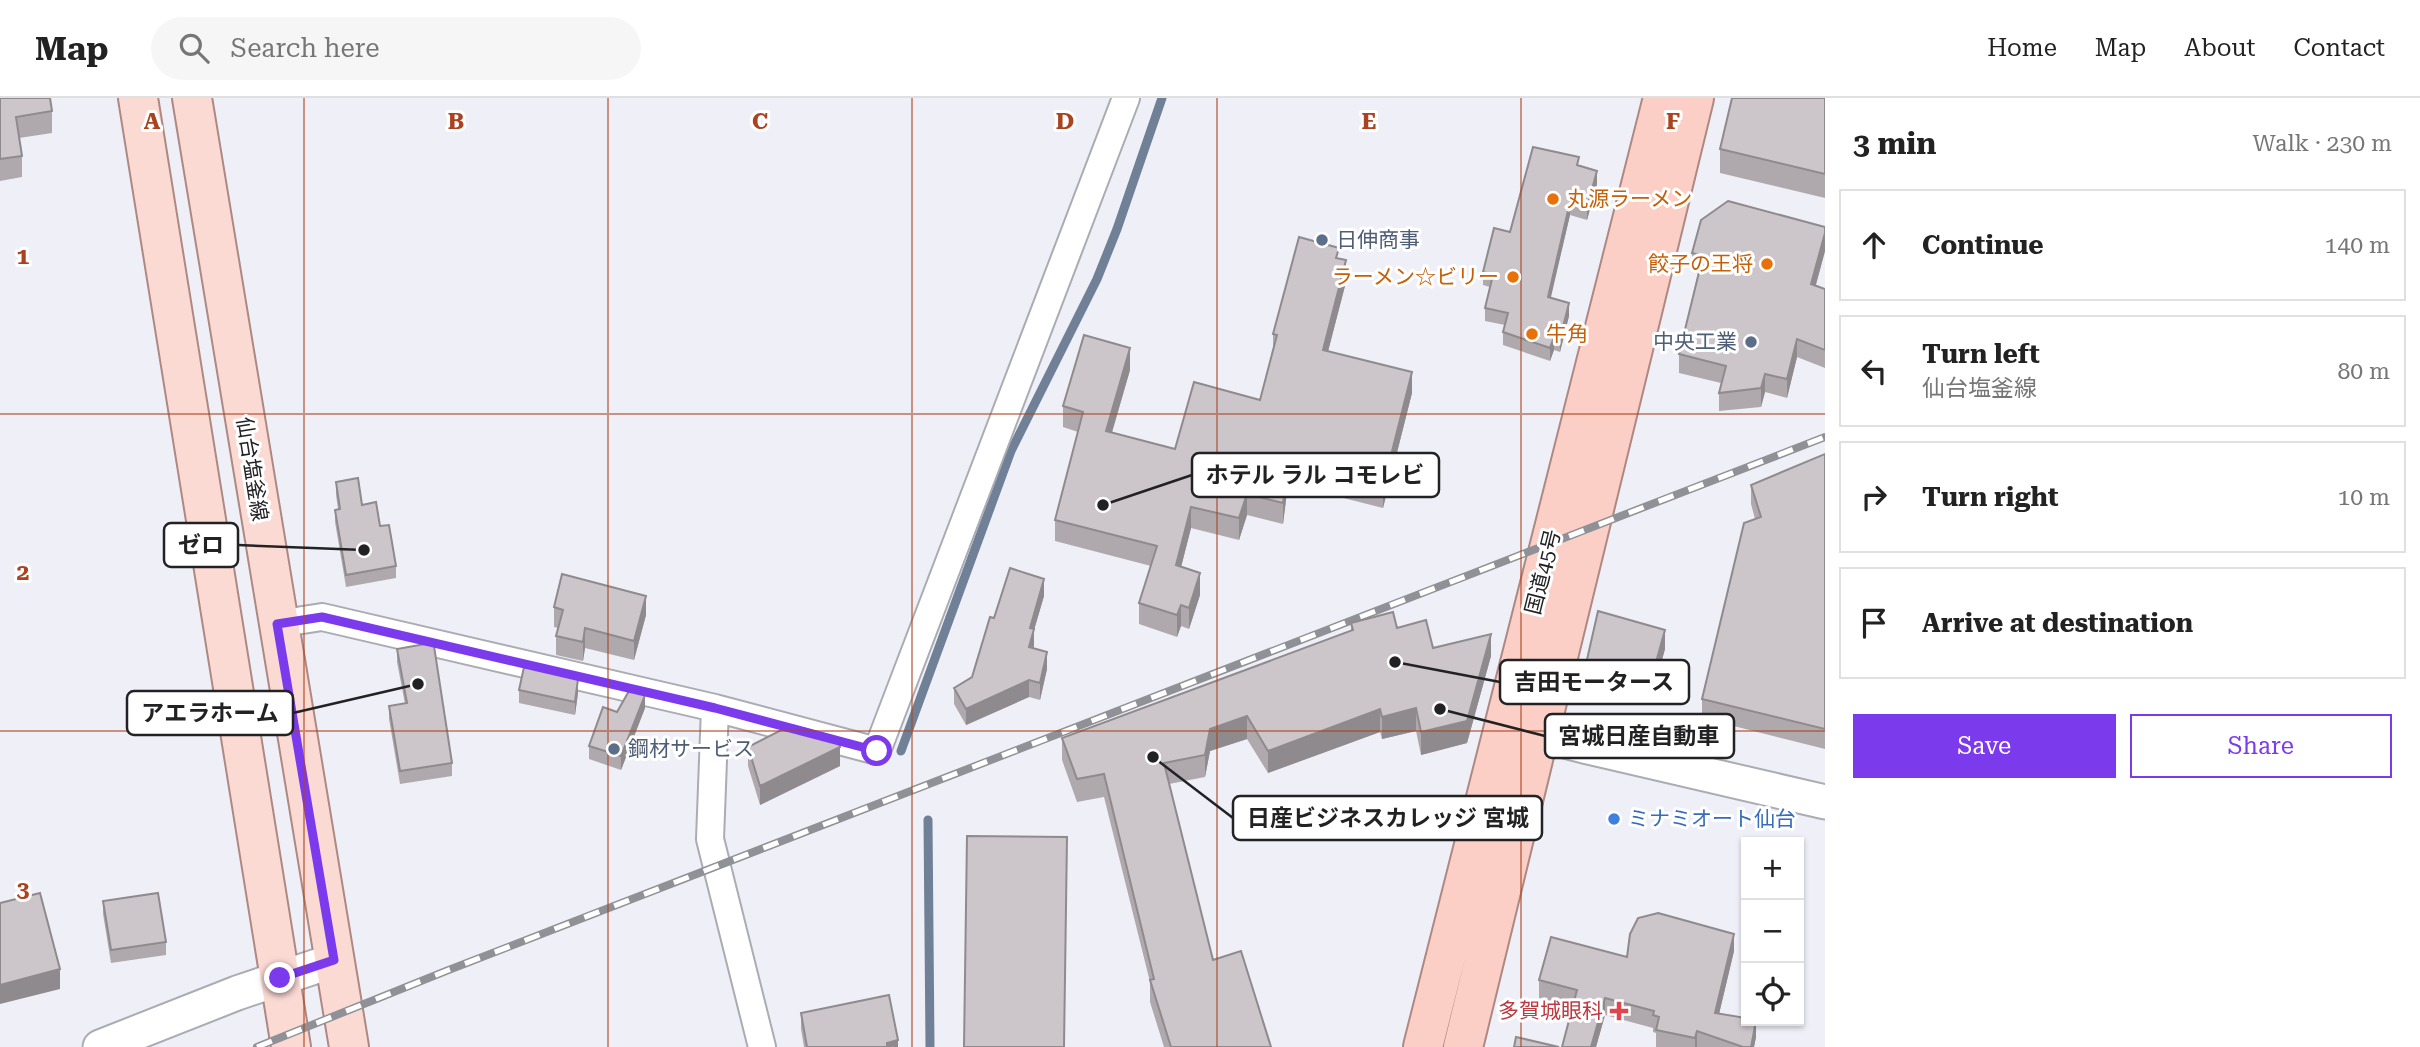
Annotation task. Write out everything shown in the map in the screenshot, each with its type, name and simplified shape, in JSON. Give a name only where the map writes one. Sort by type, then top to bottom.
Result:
[{"type":"highway","name":"国道45号","points":[[1463,1047],[1522,729],[1663,98]]},
{"type":"highway","name":"国道45号","points":[[1423,1047],[1522,729],[1694,98]]},
{"type":"main road","points":[[138,98],[291,1047]]},
{"type":"main road","name":"仙台塩釜線","points":[[192,98],[349,1047]]},
{"type":"street","points":[[277,624],[322,617],[715,708],[877,751],[1126,98]]},
{"type":"street","points":[[715,708],[709,839],[762,1047]]},
{"type":"street","points":[[1522,729],[1825,802]]},
{"type":"street","points":[[100,1047],[334,960]]},
{"type":"building","points":[[0,98],[50,98],[52,111],[16,117],[22,156],[0,159]]},
{"type":"building","points":[[1732,98],[1825,98],[1825,174],[1720,149]]},
{"type":"building","points":[[1533,147],[1579,157],[1577,165],[1597,171],[1587,207],[1570,202],[1548,297],[1569,303],[1560,339],[1554,337],[1550,348],[1503,332],[1508,313],[1485,308],[1493,275],[1483,272],[1494,228],[1510,232]]},
{"type":"building","points":[[1728,201],[1825,227],[1811,284],[1825,289],[1825,350],[1797,339],[1787,379],[1765,374],[1761,388],[1719,393],[1726,366],[1679,354],[1703,256],[1692,253],[1701,220]]},
{"type":"building","points":[[1299,237],[1339,248],[1336,258],[1346,260],[1323,350],[1412,372],[1383,487],[1288,463],[1283,503],[1247,494],[1239,518],[1191,507],[1176,565],[1200,573],[1189,608],[1181,605],[1177,615],[1139,603],[1157,546],[1055,520],[1083,412],[1063,406],[1084,335],[1130,348],[1106,431],[1175,449],[1194,382],[1260,400],[1277,335],[1273,334]]},
{"type":"building","points":[[1825,454],[1825,729],[1702,699],[1744,523],[1761,517],[1751,485]]},
{"type":"building","points":[[358,478],[362,505],[376,502],[380,526],[389,525],[396,566],[346,575],[335,510],[340,509],[336,482]]},
{"type":"building","points":[[1010,568],[1044,579],[1030,628],[1034,629],[1029,647],[1047,652],[1040,683],[1029,680],[966,709],[954,688],[972,677],[990,617],[994,618]]},
{"type":"building","points":[[562,574],[646,596],[634,641],[585,628],[583,642],[556,636],[563,610],[554,607]]},
{"type":"building","points":[[1598,611],[1665,630],[1651,680],[1586,664]]},
{"type":"building","points":[[1393,612],[1397,628],[1426,620],[1433,648],[1491,634],[1467,721],[1421,732],[1416,708],[1382,717],[1380,709],[1268,751],[1247,716],[1210,729],[1205,755],[1164,763],[1213,960],[1241,951],[1271,1047],[1171,1047],[1150,980],[1154,979],[1104,774],[1077,779],[1062,738],[1353,630],[1351,623]]},
{"type":"building","points":[[425,644],[434,646],[452,763],[400,771],[389,706],[407,703],[397,649]]},
{"type":"building","points":[[524,667],[578,679],[575,702],[519,690]]},
{"type":"building","points":[[629,691],[645,695],[621,756],[589,746],[603,707],[617,712]]},
{"type":"building","points":[[791,725],[838,738],[840,747],[760,786],[748,747]]},
{"type":"building","points":[[967,836],[1067,837],[1064,1047],[964,1047]]},
{"type":"building","points":[[40,893],[60,969],[0,985],[0,903]]},
{"type":"building","points":[[158,893],[166,942],[111,950],[103,901]]},
{"type":"building","points":[[1658,913],[1734,934],[1715,1013],[1741,1017],[1741,1026],[1755,1026],[1751,1047],[1743,1047],[1697,1031],[1695,1038],[1656,1030],[1659,1017],[1653,1015],[1654,1011],[1605,998],[1591,1047],[1562,1047],[1577,990],[1539,980],[1551,937],[1627,957],[1630,934],[1638,918]]},
{"type":"building","points":[[889,995],[898,1040],[887,1043],[887,1047],[807,1047],[801,1013]]},
{"type":"building","points":[[1516,1037],[1559,1047],[1514,1047]]},
{"type":"waterway","points":[[901,751],[1011,451],[1097,279],[1162,98]]},
{"type":"waterway","points":[[928,820],[930,1047]]},
{"type":"railway","points":[[257,1047],[446,971],[1825,437]]},
{"type":"place","name":"丸源ラーメン","points":[[1553,199]]},
{"type":"place","name":"日伸商事","points":[[1322,240]]},
{"type":"place","name":"餃子の王将","points":[[1767,264]]},
{"type":"place","name":"ラーメン☆ビリー","points":[[1513,277]]},
{"type":"place","name":"牛角","points":[[1532,334]]},
{"type":"place","name":"中央工業","points":[[1751,342]]},
{"type":"place","name":"ホテル ラル コモレビ","points":[[1103,505]]},
{"type":"place","name":"ゼロ","points":[[364,550]]},
{"type":"place","name":"吉田モータース","points":[[1395,662]]},
{"type":"place","name":"アエラホーム","points":[[418,684]]},
{"type":"place","name":"宮城日産自動車","points":[[1440,709]]},
{"type":"place","name":"鋼材サービス","points":[[614,749]]},
{"type":"place","name":"日産ビジネスカレッジ 宮城","points":[[1153,757]]},
{"type":"place","name":"ミナミオート仙台","points":[[1614,819]]},
{"type":"place","name":"多賀城眼科","points":[[1619,1011]]},
{"type":"route","points":[[280,978],[334,960],[277,624],[322,617],[715,708],[877,751]]}]
